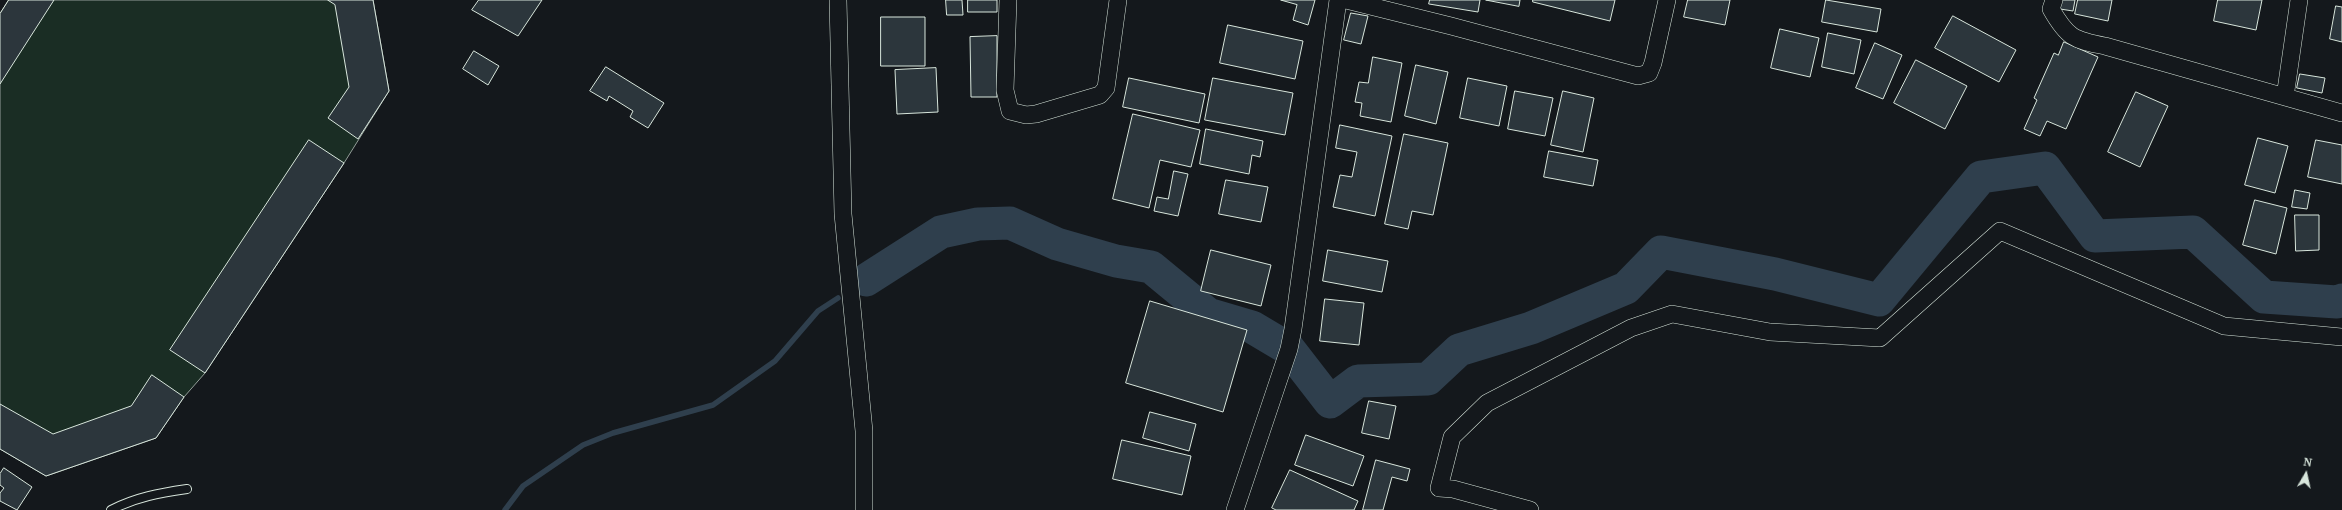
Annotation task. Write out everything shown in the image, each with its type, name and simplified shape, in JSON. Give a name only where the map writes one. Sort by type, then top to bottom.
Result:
[{"type":"street","points":[[838,0],[843,214],[864,431],[864,510]]},
{"type":"street","points":[[1008,0],[1005,90],[1007,104],[1010,111],[1026,115],[1059,108],[1100,95],[1106,88],[1118,0]]},
{"type":"street","points":[[1235,510],[1289,349],[1338,0]]},
{"type":"street","points":[[1346,0],[1451,26],[1638,76],[1649,73],[1653,63],[1667,0]]},
{"type":"street","points":[[2054,0],[2051,9],[2060,25],[2069,34],[2081,42],[2105,46],[2342,113]]},
{"type":"street","points":[[2285,97],[2299,0]]},
{"type":"street","points":[[1530,510],[1453,489],[1439,488],[1452,436],[1487,403],[1631,328],[1672,314],[1770,332],[1880,338],[2000,231],[2224,326],[2342,336]]},
{"type":"lane","points":[[111,510],[127,502],[153,494],[187,489]]},
{"type":"green space","points":[[9,0],[373,0],[389,91],[344,163],[205,373],[184,397],[156,438],[46,476],[0,449],[0,14]]},
{"type":"building","points":[[9,0],[54,0],[0,84],[0,14]]},
{"type":"building","points":[[328,0],[373,0],[389,91],[358,139],[328,118],[349,87],[335,5]]},
{"type":"building","points":[[479,0],[542,0],[518,36],[472,10]]},
{"type":"building","points":[[946,0],[962,0],[963,15],[947,15]]},
{"type":"building","points":[[968,0],[997,0],[997,12],[968,12]]},
{"type":"building","points":[[1281,0],[1315,0],[1308,25],[1293,20],[1297,5]]},
{"type":"building","points":[[1430,0],[1480,0],[1478,12],[1429,4]]},
{"type":"building","points":[[1486,0],[1520,0],[1519,6]]},
{"type":"building","points":[[1533,0],[1615,0],[1610,21],[1533,2]]},
{"type":"building","points":[[1688,0],[1730,0],[1725,25],[1684,17]]},
{"type":"building","points":[[1826,0],[1881,9],[1877,32],[1822,22]]},
{"type":"building","points":[[2062,0],[2075,0],[2073,11],[2060,9]]},
{"type":"building","points":[[2078,0],[2112,0],[2108,21],[2075,14]]},
{"type":"building","points":[[2218,0],[2262,0],[2256,30],[2214,21]]},
{"type":"building","points":[[2336,6],[2342,7],[2342,42],[2330,39]]},
{"type":"building","points":[[1351,13],[1368,16],[1361,44],[1344,40]]},
{"type":"building","points":[[1953,16],[2016,50],[1999,82],[1935,48]]},
{"type":"building","points":[[881,17],[925,17],[925,66],[881,66]]},
{"type":"building","points":[[1228,25],[1303,41],[1295,79],[1220,63]]},
{"type":"building","points":[[1780,29],[1819,38],[1810,77],[1771,68]]},
{"type":"building","points":[[1828,33],[1861,40],[1854,74],[1822,67]]},
{"type":"building","points":[[997,36],[997,97],[971,97],[970,37]]},
{"type":"building","points":[[2064,42],[2098,57],[2066,129],[2047,121],[2040,136],[2024,129],[2037,100],[2034,98],[2054,53],[2058,55]]},
{"type":"building","points":[[1875,43],[1902,55],[1883,99],[1856,88]]},
{"type":"building","points":[[474,51],[499,66],[488,85],[463,69]]},
{"type":"building","points":[[1373,57],[1402,63],[1391,122],[1360,116],[1362,103],[1355,102],[1359,82],[1368,83]]},
{"type":"building","points":[[1916,60],[1967,86],[1945,129],[1894,103]]},
{"type":"building","points":[[1416,65],[1448,72],[1436,124],[1405,116]]},
{"type":"building","points":[[606,67],[664,103],[648,128],[630,117],[633,111],[609,96],[607,101],[590,91]]},
{"type":"building","points":[[936,68],[938,112],[897,114],[895,70]]},
{"type":"building","points":[[2300,74],[2325,78],[2322,93],[2297,88]]},
{"type":"building","points":[[1129,78],[1205,94],[1199,123],[1123,107]]},
{"type":"building","points":[[1213,78],[1293,93],[1285,135],[1205,120]]},
{"type":"building","points":[[1468,78],[1507,86],[1499,126],[1460,118]]},
{"type":"building","points":[[1515,91],[1553,98],[1545,136],[1508,129]]},
{"type":"building","points":[[1563,91],[1594,98],[1583,152],[1551,145]]},
{"type":"building","points":[[2136,92],[2168,106],[2140,167],[2108,152]]},
{"type":"building","points":[[1133,114],[1200,130],[1191,167],[1160,160],[1149,208],[1113,199]]},
{"type":"building","points":[[1340,125],[1392,136],[1375,216],[1333,207],[1340,175],[1352,177],[1357,152],[1336,148]]},
{"type":"building","points":[[1206,129],[1263,141],[1260,157],[1252,155],[1249,174],[1200,164]]},
{"type":"building","points":[[1404,134],[1448,143],[1433,215],[1412,211],[1408,229],[1385,224]]},
{"type":"building","points":[[2258,138],[2288,146],[2275,193],[2245,185]]},
{"type":"building","points":[[309,140],[344,163],[205,373],[170,350]]},
{"type":"building","points":[[2316,140],[2342,145],[2342,184],[2308,177]]},
{"type":"building","points":[[1549,151],[1598,160],[1593,186],[1544,177]]},
{"type":"building","points":[[1174,171],[1188,174],[1178,216],[1154,211],[1157,197],[1168,199]]},
{"type":"building","points":[[1226,180],[1268,187],[1261,222],[1219,214]]},
{"type":"building","points":[[2295,190],[2310,193],[2307,209],[2292,207]]},
{"type":"building","points":[[2255,200],[2287,208],[2276,254],[2243,245]]},
{"type":"building","points":[[2295,215],[2319,215],[2319,250],[2296,251]]},
{"type":"building","points":[[1211,250],[1271,265],[1261,306],[1201,291]]},
{"type":"building","points":[[1328,250],[1388,261],[1382,292],[1323,281]]},
{"type":"building","points":[[1325,299],[1364,303],[1359,345],[1320,341]]},
{"type":"building","points":[[1150,301],[1247,330],[1223,412],[1126,383]]},
{"type":"building","points":[[152,375],[184,397],[156,438],[46,476],[0,449],[0,404],[53,434],[131,406]]},
{"type":"building","points":[[1369,401],[1396,406],[1389,439],[1362,433]]},
{"type":"building","points":[[1150,412],[1196,424],[1189,451],[1143,438]]},
{"type":"building","points":[[1306,435],[1364,456],[1353,486],[1295,465]]},
{"type":"building","points":[[1122,440],[1191,456],[1182,495],[1113,479]]},
{"type":"building","points":[[1376,460],[1410,469],[1407,481],[1392,477],[1383,510],[1363,510]]},
{"type":"building","points":[[4,468],[32,487],[17,510],[0,501],[0,493],[4,488],[0,485],[0,474]]},
{"type":"building","points":[[1290,470],[1358,501],[1354,510],[1276,510],[1272,508]]},
{"type":"waterway","points":[[866,280],[941,232],[978,224],[1010,223],[1057,244],[1116,261],[1151,267],[1208,314],[1252,327],[1289,349],[1330,402],[1358,381],[1428,379],[1459,350],[1531,328],[1626,288],[1661,252],[1775,274],[1879,300],[1981,177],[2045,168],[2095,236],[2193,232],[2264,297],[2337,302],[2342,300]]},
{"type":"waterway","points":[[505,510],[523,486],[583,445],[613,433],[713,405],[775,361],[818,311],[838,298]]}]
